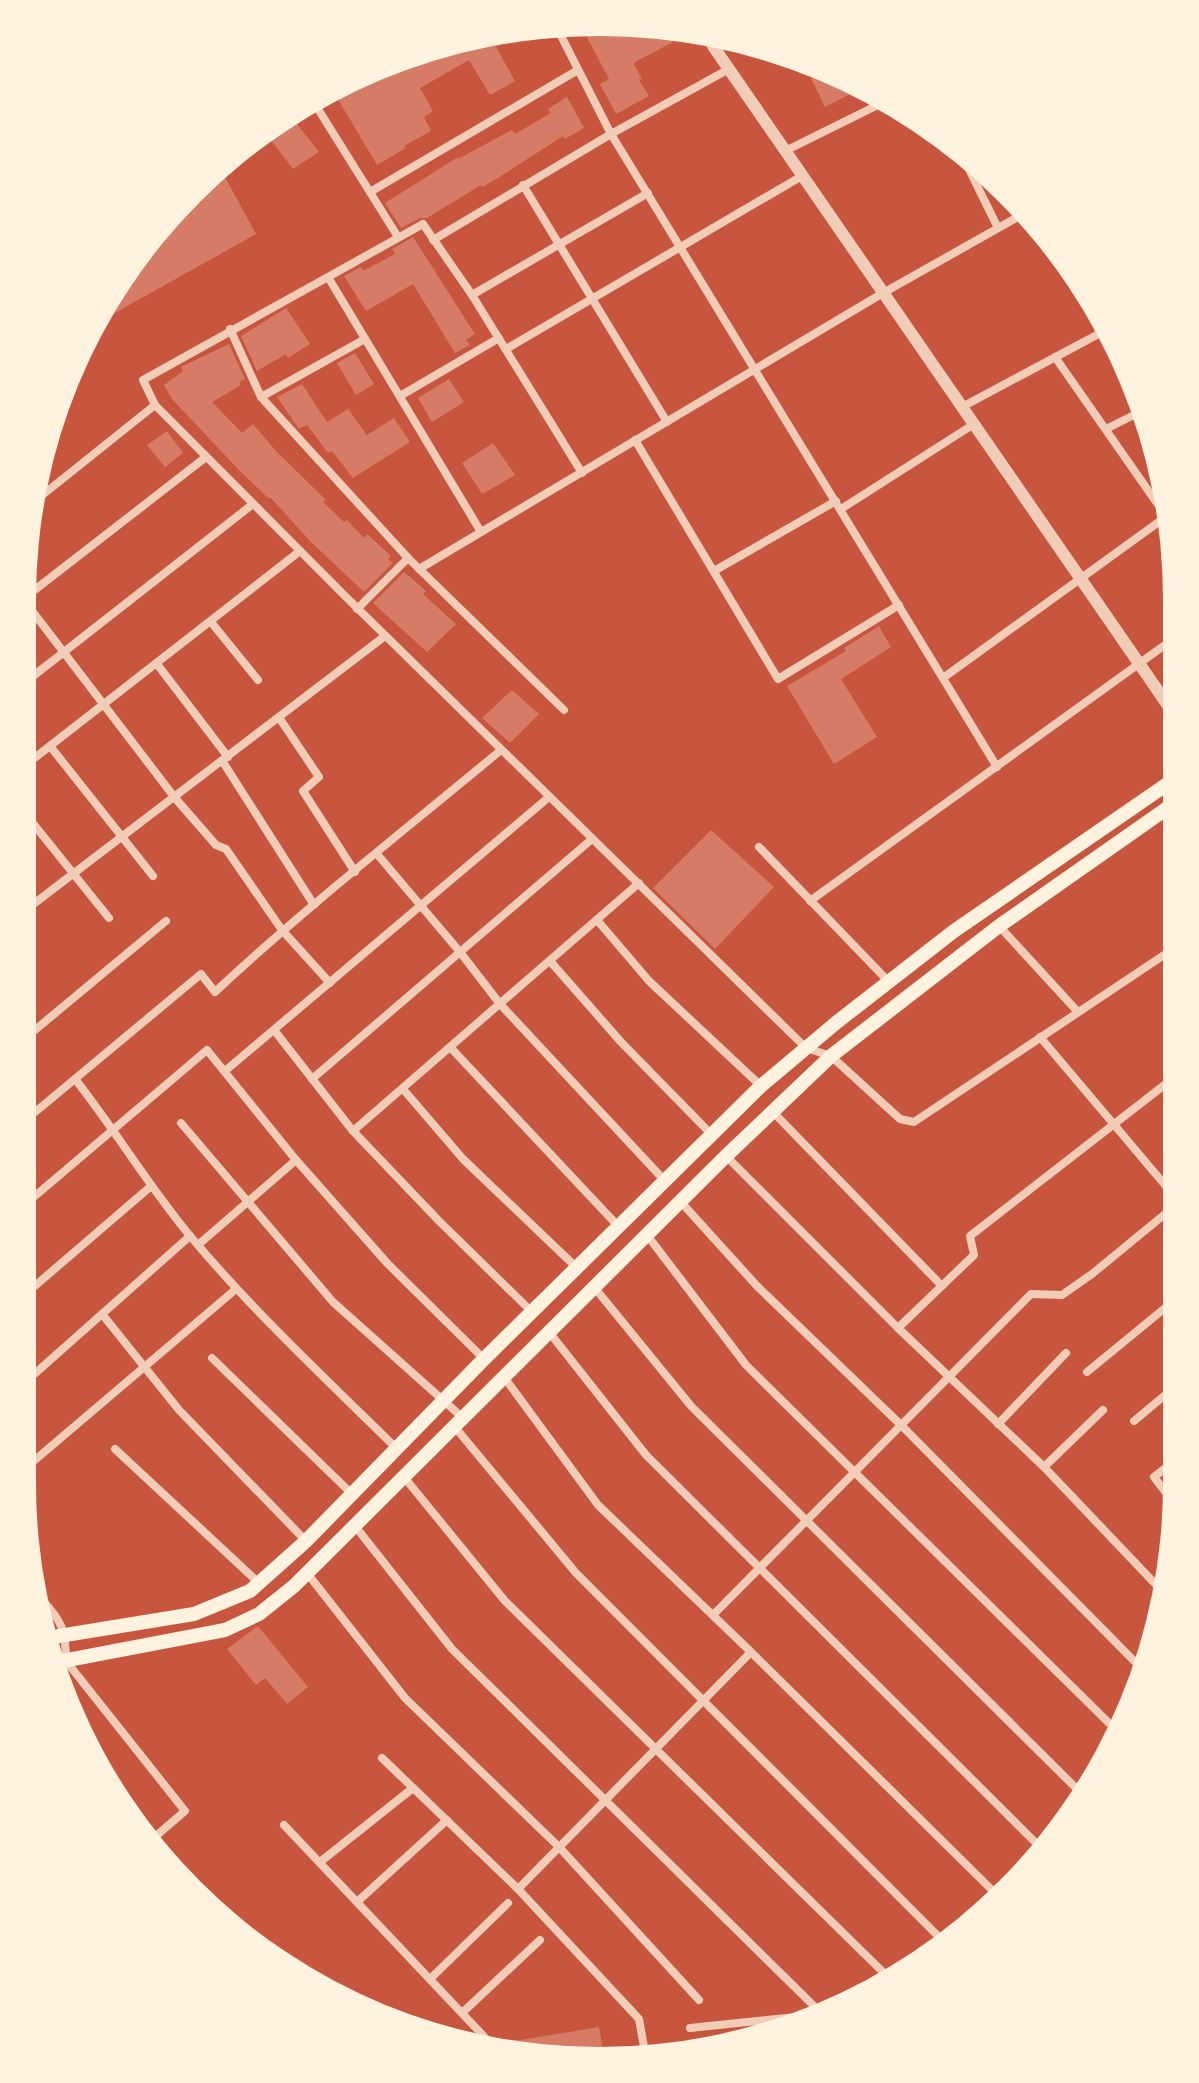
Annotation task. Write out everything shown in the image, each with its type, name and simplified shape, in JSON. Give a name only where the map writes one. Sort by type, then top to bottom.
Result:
[{"type":"main road","points":[[57,1636],[194,1614],[250,1591],[353,1495],[484,1359],[761,1086],[954,931],[1163,787]]},
{"type":"main road","points":[[65,1661],[225,1630],[259,1614],[307,1573],[680,1201],[831,1056],[999,926],[1163,811]]},
{"type":"street","points":[[562,37],[611,134],[997,767]]},
{"type":"street","points":[[715,48],[1163,698]]},
{"type":"street","points":[[433,240],[611,134],[729,69]]},
{"type":"street","points":[[370,192],[578,70]]},
{"type":"street","points":[[785,151],[874,107]]},
{"type":"street","points":[[319,110],[398,237]]},
{"type":"street","points":[[506,349],[802,176]]},
{"type":"street","points":[[973,178],[998,228]]},
{"type":"street","points":[[523,185],[667,422]]},
{"type":"street","points":[[472,295],[648,193]]},
{"type":"street","points":[[419,569],[883,293],[1015,219]]},
{"type":"street","points":[[582,473],[472,295],[423,224],[143,380],[155,405],[206,457],[806,1048],[831,1056],[900,1119],[914,1122],[1163,956]]},
{"type":"street","points":[[328,277],[481,532]]},
{"type":"street","points":[[230,329],[261,397],[408,558],[564,710]]},
{"type":"street","points":[[962,407],[1097,335]]},
{"type":"street","points":[[400,396],[499,338]]},
{"type":"street","points":[[261,397],[365,339]]},
{"type":"street","points":[[1055,357],[1153,498]]},
{"type":"street","points":[[47,492],[155,405]]},
{"type":"street","points":[[1106,429],[1132,416]]},
{"type":"street","points":[[714,571],[839,505],[974,424]]},
{"type":"street","points":[[635,440],[778,679],[899,605]]},
{"type":"street","points":[[36,589],[206,457]]},
{"type":"street","points":[[36,674],[253,504]]},
{"type":"street","points":[[943,678],[1157,522]]},
{"type":"street","points":[[36,757],[300,551]]},
{"type":"street","points":[[357,609],[408,558]]},
{"type":"street","points":[[36,615],[175,798],[216,845],[226,849],[282,930],[330,983]]},
{"type":"street","points":[[211,622],[258,680]]},
{"type":"street","points":[[36,901],[280,719],[385,636]]},
{"type":"street","points":[[810,901],[1163,647]]},
{"type":"street","points":[[157,664],[225,760],[314,905]]},
{"type":"street","points":[[280,719],[319,777],[303,791],[355,872]]},
{"type":"street","points":[[50,746],[153,876]]},
{"type":"street","points":[[36,1111],[201,974],[215,992],[282,930],[501,750]]},
{"type":"street","points":[[225,1071],[549,797]]},
{"type":"street","points":[[36,827],[109,918]]},
{"type":"street","points":[[312,1079],[592,839]]},
{"type":"street","points":[[759,847],[889,982]]},
{"type":"street","points":[[377,854],[500,1004],[665,1181]]},
{"type":"street","points":[[353,1131],[639,883]]},
{"type":"street","points":[[597,920],[649,981],[761,1086]]},
{"type":"street","points":[[36,1029],[166,921]]},
{"type":"street","points":[[999,926],[1078,1012]]},
{"type":"street","points":[[550,961],[621,1042],[712,1135]]},
{"type":"street","points":[[274,1030],[353,1131],[532,1312]]},
{"type":"street","points":[[1040,1037],[1163,1182]]},
{"type":"street","points":[[450,1047],[618,1226]]},
{"type":"street","points":[[36,1195],[207,1050],[296,1160],[387,1263],[484,1359]]},
{"type":"street","points":[[75,1079],[115,1130],[150,1187],[236,1289],[396,1448]]},
{"type":"street","points":[[898,1328],[974,1255],[970,1236],[1163,1086]]},
{"type":"street","points":[[403,1089],[463,1159],[577,1268]]},
{"type":"street","points":[[773,1112],[942,1286]]},
{"type":"street","points":[[181,1123],[333,1302],[445,1400],[576,1573],[937,1935]]},
{"type":"street","points":[[726,1156],[898,1328],[1044,1467],[1154,1582]]},
{"type":"street","points":[[198,1245],[296,1160]]},
{"type":"street","points":[[36,1285],[150,1187]]},
{"type":"street","points":[[680,1201],[757,1286],[901,1425],[1134,1661]]},
{"type":"street","points":[[713,1615],[1031,1294],[1062,1295],[1163,1216]]},
{"type":"street","points":[[647,1235],[746,1365],[1109,1723]]},
{"type":"street","points":[[36,1373],[190,1236]]},
{"type":"street","points":[[594,1287],[691,1406],[1074,1787]]},
{"type":"street","points":[[36,1459],[236,1289]]},
{"type":"street","points":[[1087,1372],[1163,1310]]},
{"type":"street","points":[[102,1314],[179,1410],[306,1541]]},
{"type":"street","points":[[549,1332],[646,1455],[1035,1842]]},
{"type":"street","points":[[998,1424],[1066,1353]]},
{"type":"street","points":[[212,1358],[353,1495]]},
{"type":"street","points":[[504,1377],[598,1505],[991,1889]]},
{"type":"street","points":[[1134,1421],[1163,1397]]},
{"type":"street","points":[[1044,1467],[1103,1410]]},
{"type":"street","points":[[115,1449],[259,1583]]},
{"type":"street","points":[[1163,1470],[1154,1477],[1163,1489]]},
{"type":"street","points":[[404,1477],[505,1601],[882,1971]]},
{"type":"street","points":[[355,1526],[452,1649],[813,2005]]},
{"type":"street","points":[[307,1573],[405,1698],[559,1847],[699,2000]]},
{"type":"street","points":[[51,1611],[66,1635],[62,1651]]},
{"type":"street","points":[[518,1889],[751,1652]]},
{"type":"street","points":[[70,1675],[185,1811],[158,1834]]},
{"type":"street","points":[[382,1758],[518,1889],[639,2019],[644,2045]]},
{"type":"street","points":[[320,1862],[413,1788]]},
{"type":"street","points":[[357,1902],[447,1820]]},
{"type":"street","points":[[284,1825],[482,2034]]},
{"type":"street","points":[[430,1979],[508,1903]]},
{"type":"street","points":[[462,2013],[540,1940]]},
{"type":"street","points":[[690,2028],[774,2019]]},
{"type":"building","points":[[587,36],[672,41],[635,62],[642,79],[639,80],[649,96],[616,114],[600,84],[609,79]]},
{"type":"building","points":[[499,46],[496,47],[515,81],[490,95],[469,60],[420,88],[433,111],[424,117],[431,131],[377,165],[338,100],[418,66]]},
{"type":"building","points":[[811,78],[815,79],[850,94],[825,107]]},
{"type":"building","points":[[567,97],[584,128],[565,139],[563,136],[498,178],[427,218],[420,218],[401,228],[385,203],[458,157],[512,130],[515,134],[551,113],[548,109]]},
{"type":"building","points":[[297,124],[319,152],[293,169],[272,141]]},
{"type":"building","points":[[226,178],[256,234],[114,314],[152,256]]},
{"type":"building","points":[[413,237],[475,334],[466,340],[470,345],[455,353],[413,284],[366,311],[344,276],[361,267],[363,271],[395,254],[392,249]]},
{"type":"building","points":[[286,308],[310,344],[288,358],[286,354],[257,371],[241,336]]},
{"type":"building","points":[[229,344],[245,379],[239,382],[241,385],[212,402],[242,433],[253,424],[326,500],[323,502],[364,538],[367,534],[391,556],[388,559],[393,563],[364,592],[238,469],[172,399],[164,385],[183,371],[181,367]]},
{"type":"building","points":[[355,353],[374,384],[356,395],[337,363]]},
{"type":"building","points":[[449,379],[464,402],[432,422],[418,398]]},
{"type":"building","points":[[302,384],[327,422],[348,409],[367,435],[394,418],[410,442],[353,478],[332,451],[328,453],[307,425],[299,429],[277,397]]},
{"type":"building","points":[[167,431],[183,453],[165,467],[147,445]]},
{"type":"building","points":[[493,443],[515,475],[482,494],[462,463]]},
{"type":"building","points":[[404,572],[456,624],[427,652],[373,603]]},
{"type":"building","points":[[879,626],[891,647],[841,679],[877,737],[834,764],[787,686],[846,651],[844,648]]},
{"type":"building","points":[[512,690],[539,714],[510,743],[482,718]]},
{"type":"building","points":[[711,830],[774,887],[715,949],[653,888]]},
{"type":"building","points":[[258,1626],[308,1687],[287,1704],[265,1678],[256,1685],[227,1649]]},
{"type":"building","points":[[599,2027],[602,2047],[563,2046],[517,2041]]}]
